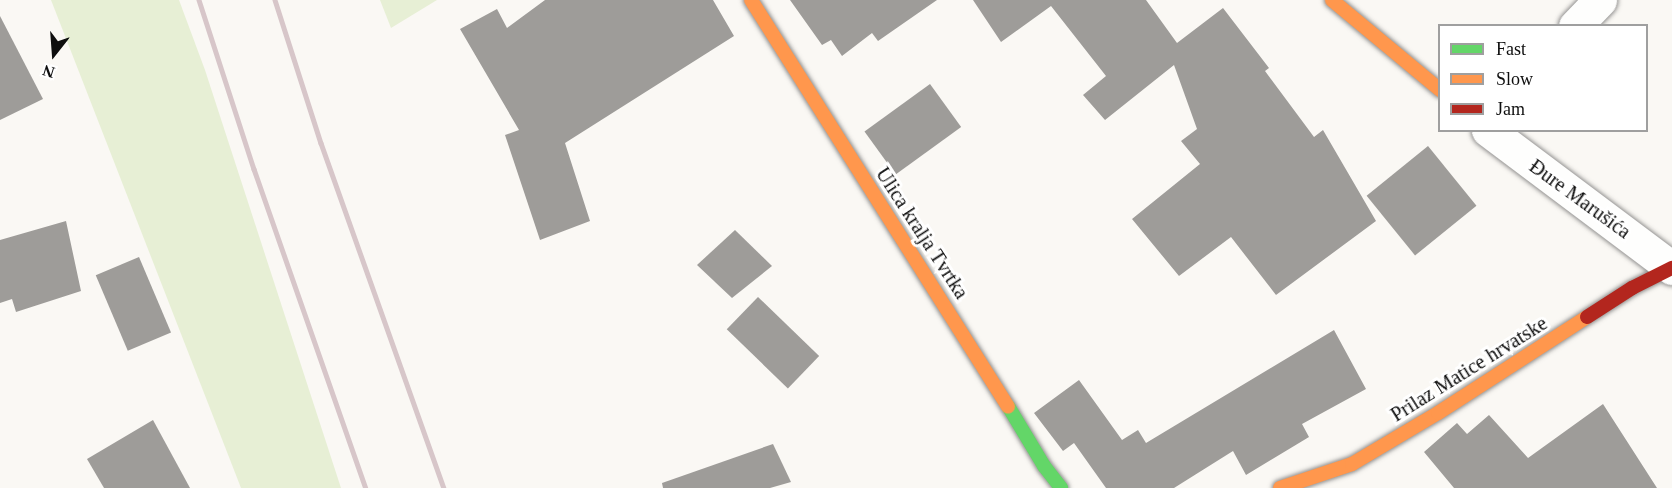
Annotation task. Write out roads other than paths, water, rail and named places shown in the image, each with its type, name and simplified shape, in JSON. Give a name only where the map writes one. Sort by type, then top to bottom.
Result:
[{"type":"street","name":"Ulica kralja Tvrtka","points":[[751,0],[980,359],[1044,466],[1061,488]]},
{"type":"street","points":[[1332,0],[1438,88]]},
{"type":"street","points":[[1577,24],[1600,0]]},
{"type":"street","name":"Đure Marušića","points":[[1491,132],[1669,261]]},
{"type":"street","name":"Prilaz Matice hrvatske","points":[[1280,488],[1352,464],[1438,413],[1632,288],[1669,261]]},
{"type":"railway","points":[[199,0],[254,169],[366,488]]},
{"type":"railway","points":[[275,0],[321,143],[444,488]]}]
